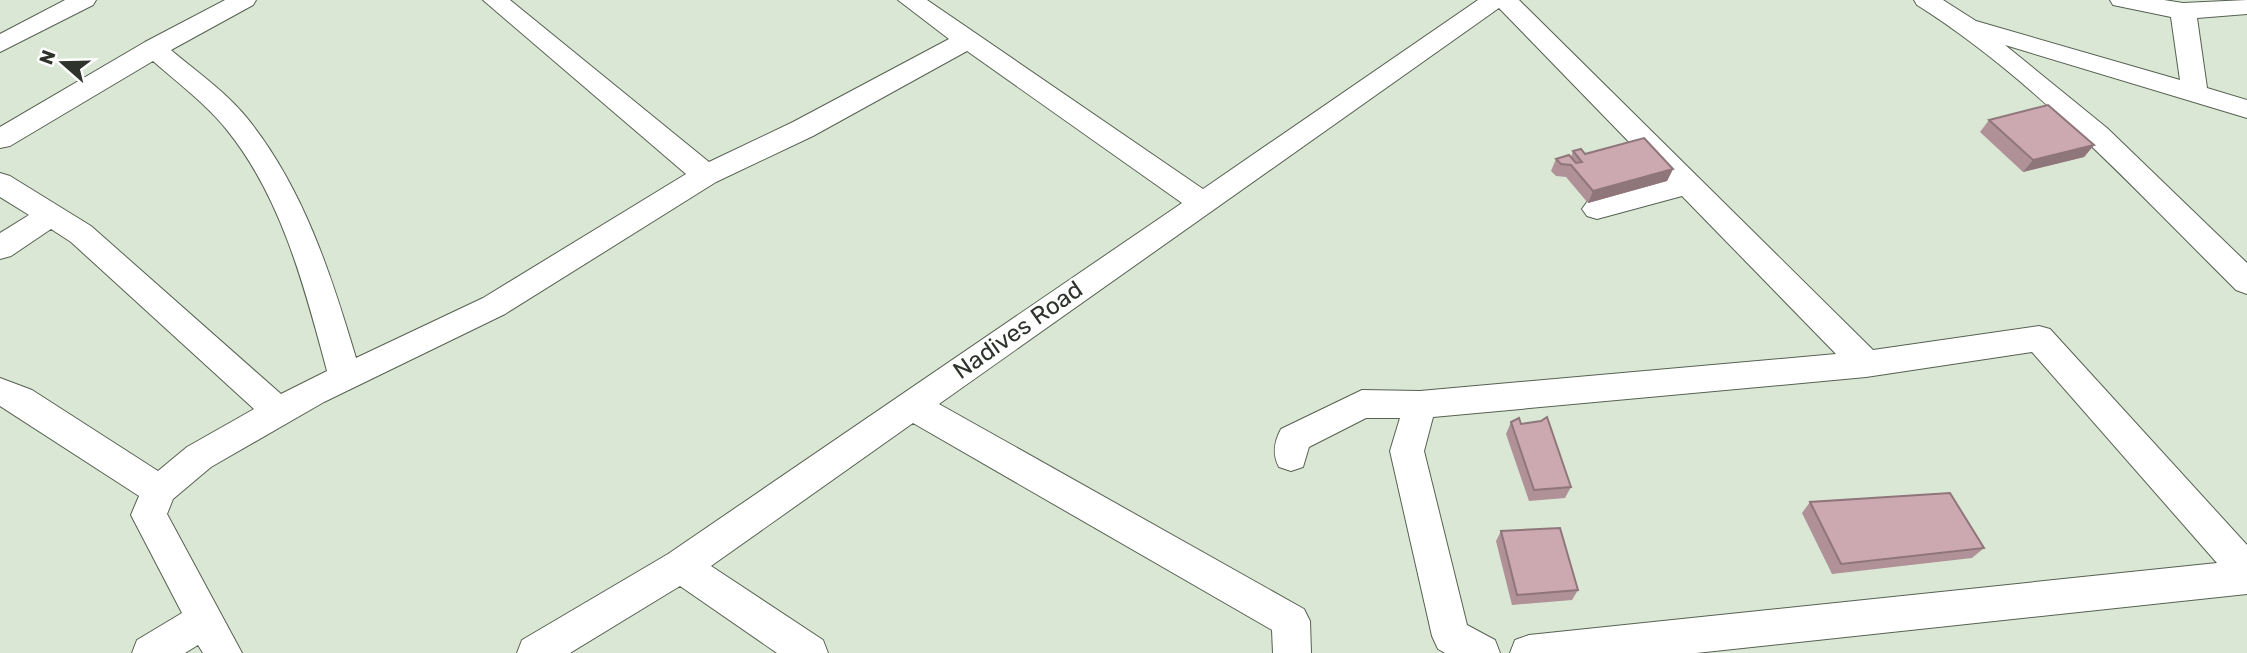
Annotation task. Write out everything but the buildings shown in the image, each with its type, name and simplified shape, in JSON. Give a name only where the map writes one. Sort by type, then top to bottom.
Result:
[{"type":"street","points":[[0,44],[84,0]]},
{"type":"street","points":[[0,139],[154,48],[244,0]]},
{"type":"street","points":[[495,0],[706,175]]},
{"type":"street","points":[[910,0],[1201,202]]},
{"type":"street","name":"Nadives Road","points":[[536,653],[681,566],[1495,0]]},
{"type":"street","points":[[1505,0],[1866,364]]},
{"type":"street","points":[[1926,0],[1966,25],[2097,135],[2247,282]]},
{"type":"street","points":[[2122,0],[2183,11],[2247,6]]},
{"type":"street","points":[[2183,11],[2195,94]]},
{"type":"street","points":[[1966,25],[2247,108]]},
{"type":"street","points":[[223,653],[149,515],[159,489],[199,457],[279,412],[345,377],[494,306],[706,175],[803,130],[966,41]]},
{"type":"street","points":[[154,48],[236,123],[269,170],[317,278],[345,377]]},
{"type":"street","points":[[0,183],[81,234],[279,412]]},
{"type":"street","points":[[1597,209],[1688,184]]},
{"type":"street","points":[[0,248],[51,215]]},
{"type":"street","points":[[1292,457],[1293,439],[1362,404],[1420,405],[1866,364],[2039,338],[2247,571]]},
{"type":"street","points":[[0,391],[20,400],[159,489]]},
{"type":"street","points":[[911,405],[1291,621],[1292,653]]},
{"type":"street","points":[[1420,405],[1407,452],[1451,636],[1481,653]]},
{"type":"street","points":[[681,566],[809,653]]},
{"type":"street","points":[[1529,653],[2247,577]]},
{"type":"street","points":[[151,653],[205,620]]}]
